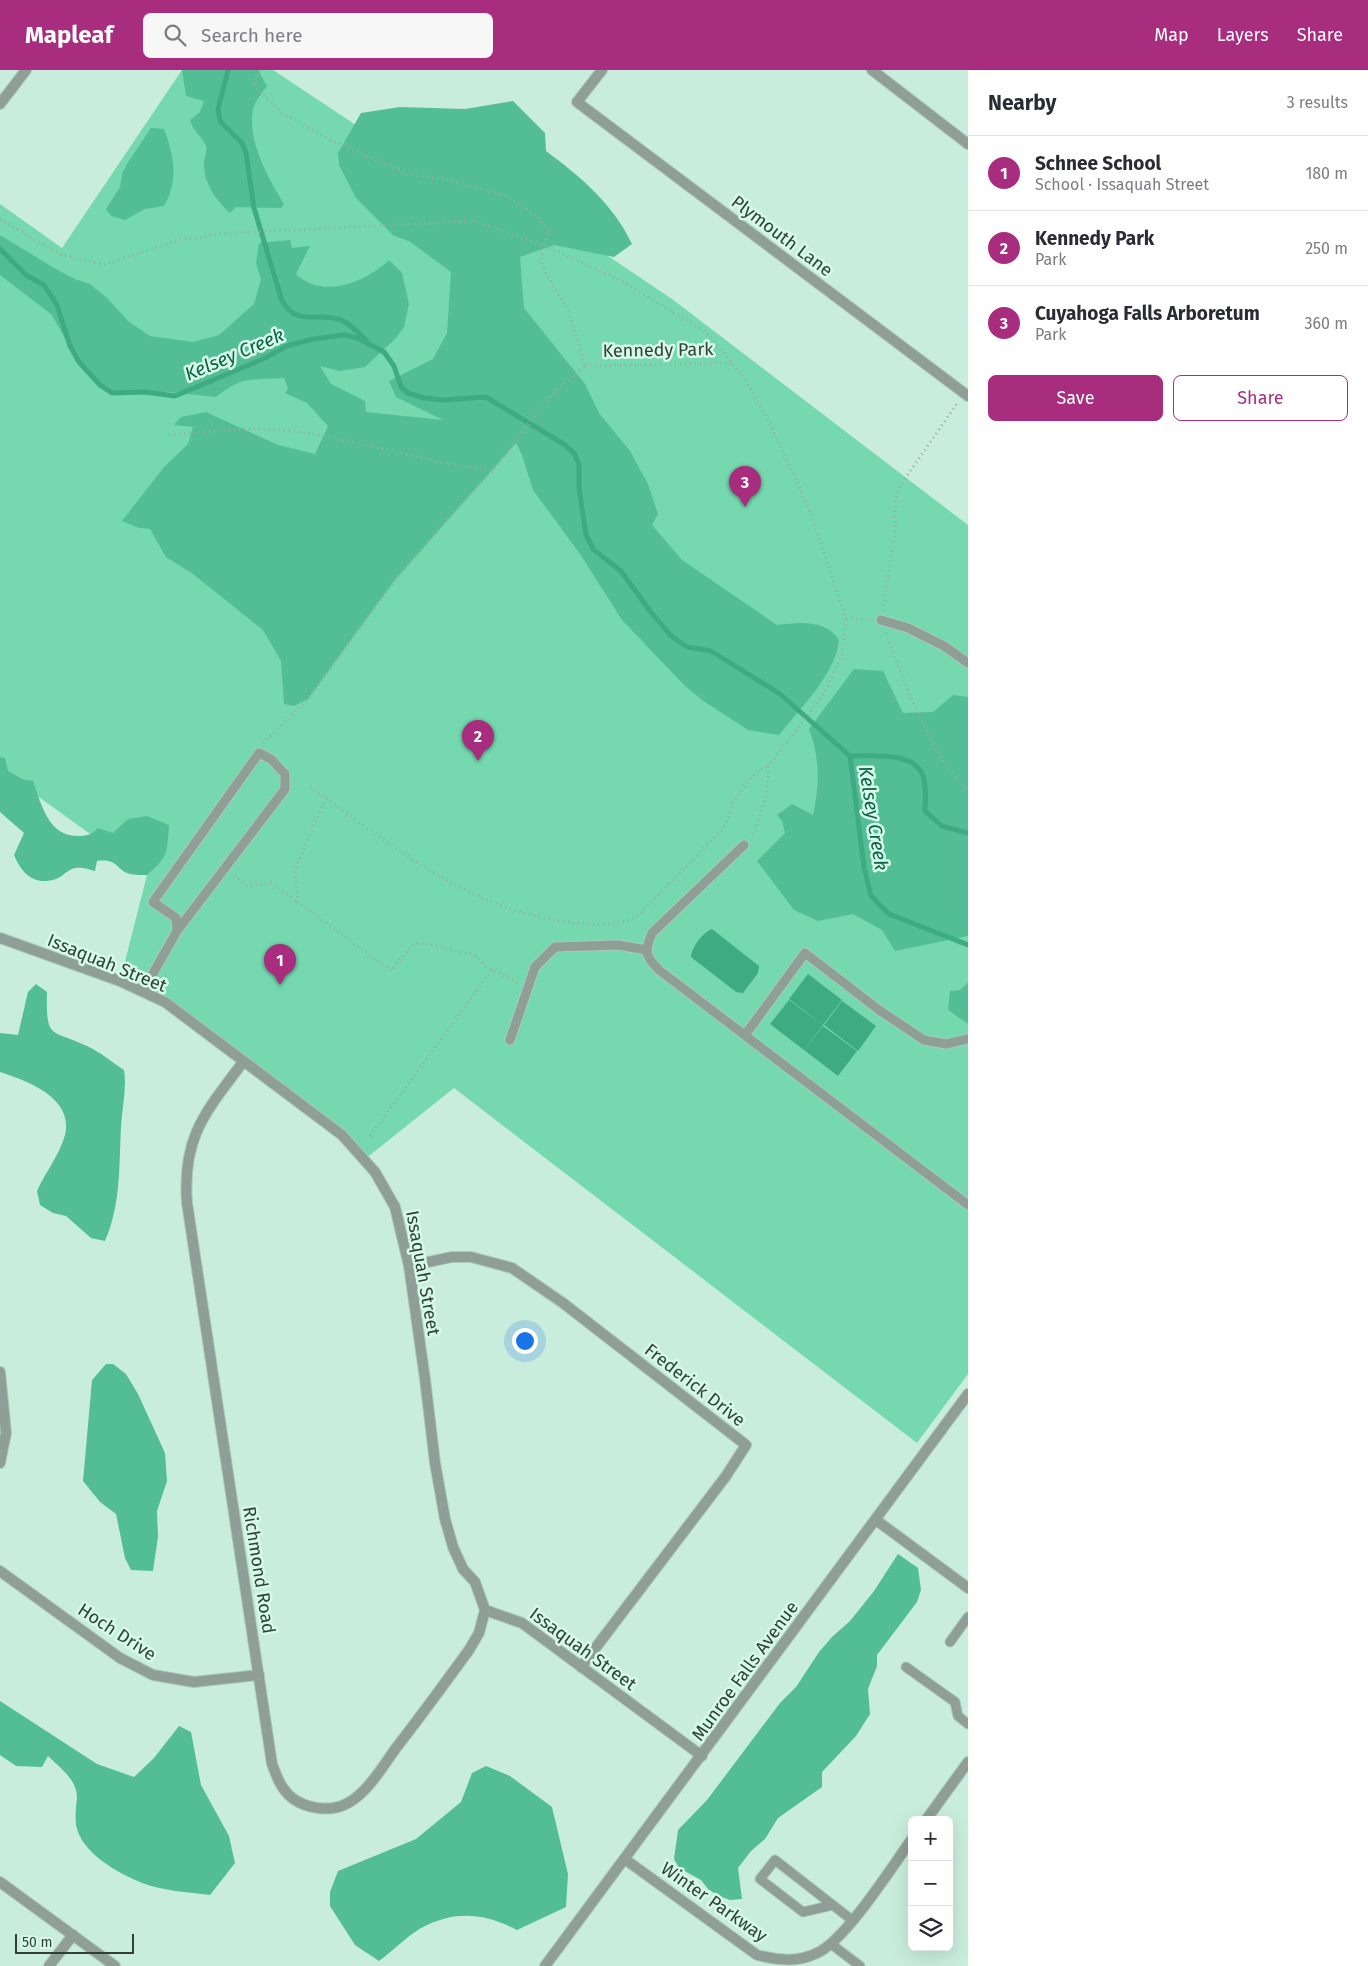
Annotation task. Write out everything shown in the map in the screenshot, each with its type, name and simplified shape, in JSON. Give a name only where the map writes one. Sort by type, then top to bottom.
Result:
[{"type":"street","points":[[0,104],[26,70]]},
{"type":"street","name":"Plymouth Lane","points":[[602,70],[577,102],[966,395]]},
{"type":"street","points":[[872,70],[968,144]]},
{"type":"street","name":"Issaquah Street","points":[[0,938],[143,991],[165,1002],[342,1135],[375,1172],[395,1207],[409,1266],[435,1463],[445,1519],[453,1547],[464,1569],[478,1588],[485,1610],[522,1623],[702,1756]]},
{"type":"street","name":"Richmond Road","points":[[243,1062],[198,1125],[185,1173],[187,1203],[272,1764],[283,1790],[307,1806],[334,1807],[349,1803],[363,1790],[388,1759],[469,1650],[479,1633],[485,1610]]},
{"type":"street","name":"Frederick Drive","points":[[409,1266],[452,1257],[471,1257],[512,1268],[563,1303],[746,1445],[726,1476],[581,1666]]},
{"type":"street","points":[[0,1372],[6,1425],[0,1463]]},
{"type":"street","name":"Munroe Falls Avenue","points":[[545,1966],[626,1860],[968,1394]]},
{"type":"street","points":[[876,1520],[968,1588]]},
{"type":"street","name":"Hoch Drive","points":[[0,1570],[120,1658],[153,1675],[194,1682],[259,1676]]},
{"type":"street","points":[[929,1816],[968,1762]]},
{"type":"street","name":"Winter Parkway","points":[[626,1860],[758,1955],[780,1960],[801,1959],[818,1953],[831,1944],[852,1920],[908,1845]]},
{"type":"street","points":[[0,1882],[115,1966]]},
{"type":"street","points":[[50,1966],[73,1935]]},
{"type":"lane","points":[[881,620],[908,628],[944,646],[968,663]]},
{"type":"lane","points":[[143,991],[177,931],[285,789],[285,774],[271,759],[259,753],[153,902],[176,918],[177,931]]},
{"type":"lane","points":[[744,844],[652,933],[646,946],[648,958],[659,970],[968,1205]]},
{"type":"lane","points":[[510,1040],[535,967],[555,947],[618,945],[647,950]]},
{"type":"lane","points":[[745,1035],[805,953],[879,1010],[924,1040],[946,1044],[968,1039]]},
{"type":"lane","points":[[950,1642],[968,1617]]},
{"type":"lane","points":[[906,1668],[955,1702],[958,1716],[968,1724]]},
{"type":"lane","points":[[833,1905],[803,1912],[760,1879],[776,1860],[833,1905],[852,1920]]},
{"type":"lane","points":[[831,1944],[860,1966]]},
{"type":"path","points":[[259,70],[254,85],[282,113],[329,139],[408,174],[449,180],[508,197],[533,212],[548,230],[546,246],[541,259],[545,272],[568,312],[585,366],[560,387],[542,406],[528,428],[493,471],[448,518],[394,581],[308,699],[264,741],[259,753]]},
{"type":"path","points":[[0,219],[59,254],[103,265],[178,240],[229,233],[300,228],[391,227],[474,221],[546,246],[616,278],[706,332],[745,379],[768,420],[808,506],[846,618],[842,654],[825,692],[769,766],[766,795],[756,828],[744,844]]},
{"type":"path","name":"Kennedy Park","points":[[585,366],[732,363]]},
{"type":"path","points":[[966,395],[900,486],[895,502],[895,533],[881,620],[923,724],[956,781],[968,792]]},
{"type":"path","points":[[168,435],[219,429],[280,430],[493,471]]},
{"type":"path","points":[[846,618],[881,620]]},
{"type":"path","points":[[310,787],[418,862],[459,888],[491,904],[548,921],[605,924],[636,917],[702,852],[726,824],[733,803],[747,784],[763,767],[769,766]]},
{"type":"path","points":[[298,902],[295,869],[326,798]]},
{"type":"path","points":[[228,884],[233,876],[247,886],[272,883],[392,971],[414,944],[429,944],[474,955],[492,970],[528,987]]},
{"type":"path","points":[[370,1136],[492,970]]},
{"type":"shaded area","points":[[182,70],[273,70],[410,161],[565,227],[672,299],[968,525],[968,1374],[917,1443],[454,1088],[365,1159],[195,1023],[120,981],[147,875],[0,769],[0,204],[62,248]]},
{"type":"shaded area","points":[[182,70],[258,70],[267,86],[253,109],[253,134],[260,159],[284,204],[281,208],[236,207],[230,213],[215,196],[208,183],[204,169],[206,146],[190,120],[200,112],[204,101],[186,96]]},
{"type":"shaded area","points":[[513,101],[545,133],[546,151],[595,192],[615,216],[632,244],[614,257],[554,245],[520,257],[524,308],[585,384],[599,413],[630,451],[648,484],[658,514],[652,525],[682,560],[777,625],[803,623],[819,625],[834,633],[839,640],[832,665],[824,678],[779,735],[748,730],[702,700],[684,685],[622,620],[580,554],[533,490],[522,455],[516,443],[394,581],[308,699],[294,706],[284,704],[281,661],[263,630],[193,574],[166,557],[150,529],[139,528],[122,521],[164,467],[188,444],[193,427],[174,425],[181,417],[206,412],[278,445],[315,454],[328,426],[307,403],[285,393],[288,389],[284,378],[247,380],[233,385],[216,397],[169,392],[112,393],[100,385],[79,362],[51,314],[0,275],[0,235],[54,268],[75,279],[90,284],[107,298],[128,321],[150,336],[193,342],[219,335],[254,304],[261,279],[256,263],[259,243],[290,240],[292,248],[310,246],[296,274],[307,282],[319,286],[331,287],[357,281],[380,268],[389,260],[402,273],[409,304],[404,327],[396,338],[365,367],[340,371],[320,366],[331,384],[365,401],[366,412],[443,420],[396,397],[389,381],[433,359],[447,333],[451,272],[409,241],[394,236],[356,198],[339,165],[338,153],[361,113],[400,107],[465,109]]},
{"type":"shaded area","points":[[151,128],[164,129],[170,148],[173,178],[169,197],[164,206],[145,209],[125,220],[111,216],[106,209],[120,187],[122,174],[127,164]]},
{"type":"shaded area","points":[[854,669],[883,671],[903,713],[933,712],[953,695],[968,697],[968,936],[895,951],[882,930],[853,914],[818,921],[794,910],[757,861],[785,833],[782,821],[777,815],[792,804],[813,815],[818,771],[813,740],[809,729]]},
{"type":"shaded area","points":[[0,757],[5,758],[8,771],[22,779],[33,781],[47,817],[52,824],[67,835],[89,835],[98,828],[113,833],[128,819],[147,816],[169,825],[167,848],[163,858],[147,875],[130,874],[109,861],[97,861],[95,871],[75,868],[58,878],[48,881],[41,881],[30,877],[21,868],[14,855],[24,833],[0,812]]},
{"type":"shaded area","points":[[712,929],[759,966],[758,973],[743,993],[736,992],[691,957],[698,941]]},
{"type":"shaded area","points":[[808,974],[842,1000],[823,1025],[789,999]]},
{"type":"shaded area","points":[[968,983],[968,1024],[948,1010],[950,991],[960,990]]},
{"type":"shaded area","points":[[36,984],[47,992],[49,1026],[53,1031],[92,1048],[124,1070],[125,1091],[117,1199],[105,1241],[91,1238],[66,1216],[53,1213],[40,1205],[37,1191],[60,1149],[65,1135],[66,1122],[63,1111],[56,1101],[35,1086],[0,1072],[0,1033],[18,1035],[28,992]]},
{"type":"shaded area","points":[[789,1000],[823,1025],[804,1050],[770,1024]]},
{"type":"shaded area","points":[[842,1001],[876,1026],[858,1051],[824,1025]]},
{"type":"shaded area","points":[[823,1026],[857,1051],[838,1076],[804,1050]]},
{"type":"shaded area","points":[[106,1364],[113,1364],[126,1374],[138,1394],[165,1453],[167,1481],[157,1511],[158,1537],[153,1571],[131,1570],[125,1558],[116,1514],[100,1502],[83,1481],[92,1380]]},
{"type":"shaded area","points":[[898,1554],[918,1568],[921,1590],[917,1602],[877,1655],[877,1666],[868,1689],[870,1714],[856,1736],[822,1772],[822,1787],[778,1818],[765,1839],[751,1851],[738,1868],[742,1899],[730,1900],[719,1896],[708,1889],[701,1880],[679,1868],[674,1859],[678,1830],[707,1800],[780,1703],[796,1687],[819,1652],[850,1621],[874,1591]]},
{"type":"shaded area","points":[[0,1701],[97,1764],[134,1777],[154,1758],[179,1726],[191,1732],[201,1785],[229,1836],[235,1863],[210,1895],[150,1886],[122,1874],[93,1853],[79,1835],[76,1825],[76,1791],[71,1780],[62,1770],[48,1756],[42,1767],[16,1766],[0,1755]]},
{"type":"shaded area","points":[[486,1766],[510,1776],[552,1807],[568,1874],[566,1907],[517,1930],[483,1917],[460,1916],[437,1921],[413,1933],[379,1961],[355,1945],[330,1906],[330,1892],[338,1871],[416,1839],[461,1802],[472,1773]]},
{"type":"waterway","points":[[228,70],[218,109],[220,121],[242,143],[246,153],[254,208],[282,301],[288,309],[300,316],[329,317],[342,320],[366,340]]},
{"type":"waterway","name":"Kelsey Creek","points":[[0,249],[26,275],[44,285],[57,305],[70,346],[79,362],[100,385],[112,393],[145,392],[175,396],[263,359],[287,346],[313,339],[344,335],[357,338],[384,352],[394,366],[401,387],[408,393],[424,398],[443,400],[486,397],[565,445],[574,453],[579,465],[579,488],[586,535],[594,550],[621,571],[671,636],[687,647],[711,651],[780,694],[850,756],[864,867],[871,896],[889,914],[968,945]]},
{"type":"waterway","points":[[850,756],[891,757],[911,762],[923,776],[925,811],[942,826],[968,833]]},
{"type":"place","name":"Cuyahoga Falls Arboretum","points":[[745,507]]},
{"type":"place","name":"Kennedy Park","points":[[478,761]]},
{"type":"place","name":"Schnee School","points":[[280,985]]}]
